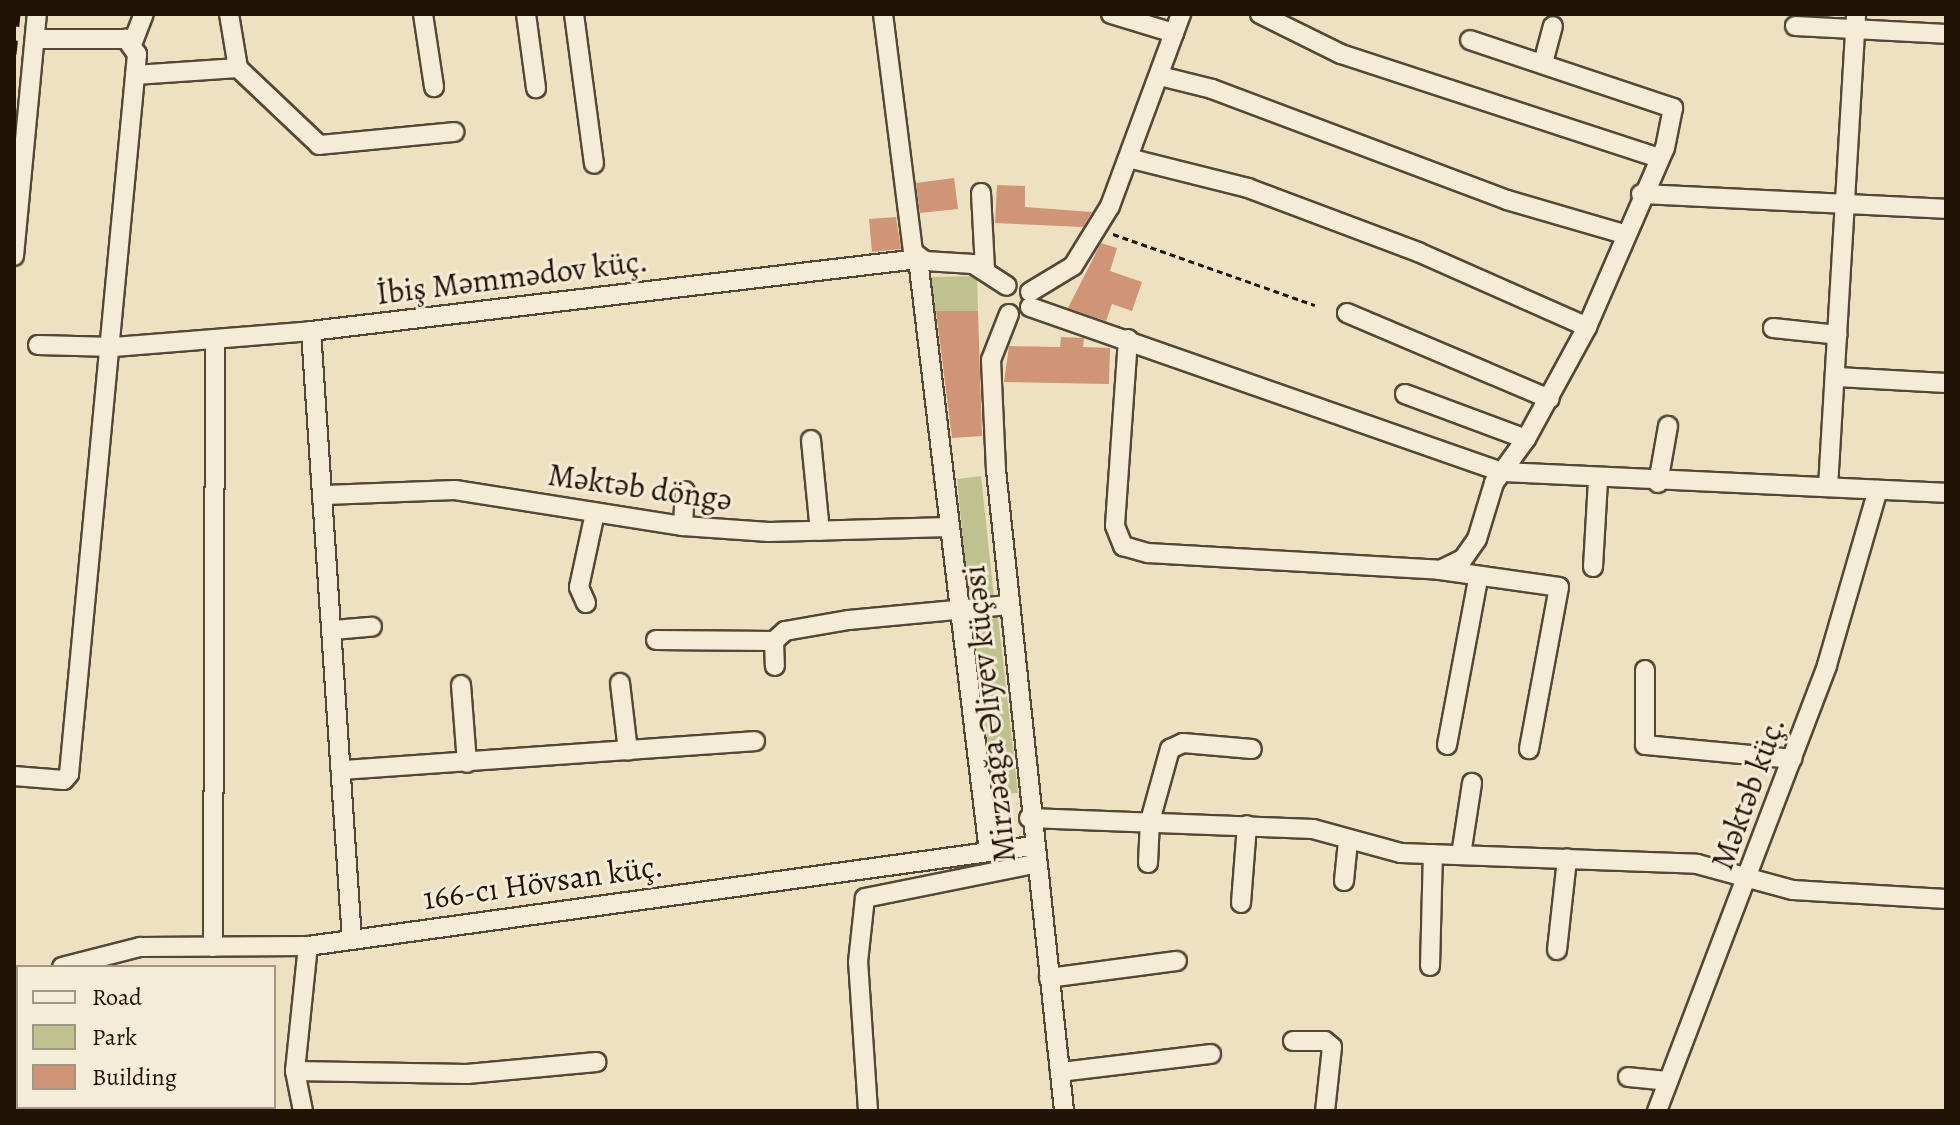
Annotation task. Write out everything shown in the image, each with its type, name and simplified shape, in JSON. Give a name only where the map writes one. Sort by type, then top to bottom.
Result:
[{"type":"street","points":[[14,256],[37,14]]},
{"type":"street","points":[[14,776],[64,780],[69,774],[114,347],[135,75],[133,42],[144,14]]},
{"type":"street","points":[[229,14],[238,68],[319,145],[454,132]]},
{"type":"street","points":[[423,14],[434,87]]},
{"type":"street","points":[[526,14],[536,88]]},
{"type":"street","points":[[574,14],[594,164]]},
{"type":"street","points":[[883,14],[910,244],[918,259],[989,852]]},
{"type":"street","points":[[1111,14],[1174,33]]},
{"type":"street","points":[[1007,286],[1000,298],[1009,314],[1067,271],[1098,229],[1132,159],[1181,14]]},
{"type":"street","points":[[1260,14],[1341,54],[1659,158]]},
{"type":"street","points":[[1795,26],[1856,22],[1946,34]]},
{"type":"street","points":[[1828,487],[1856,22]]},
{"type":"street","points":[[1543,63],[1553,26]]},
{"type":"street","points":[[35,39],[133,42]]},
{"type":"street","points":[[1440,570],[1470,553],[1502,472],[1550,399],[1587,327],[1641,194],[1659,158],[1673,108],[1470,40]]},
{"type":"street","points":[[135,75],[238,68]]},
{"type":"street","points":[[1160,76],[1212,89],[1507,200],[1624,234]]},
{"type":"street","points":[[1132,159],[1248,188],[1587,327]]},
{"type":"street","points":[[981,193],[985,270],[1007,286],[1023,285],[1030,299],[1128,339],[1502,472],[1598,481],[1946,493]]},
{"type":"street","points":[[1641,194],[1946,209]]},
{"type":"street","name":"İbiş Məmmədov küç.","points":[[38,345],[114,347],[311,331],[918,259],[985,270]]},
{"type":"street","points":[[1347,313],[1550,399]]},
{"type":"street","name":"Mirzəağa Əliyev küçəsi","points":[[1009,314],[991,360],[1008,605],[1033,855],[1064,1111]]},
{"type":"street","points":[[1773,328],[1838,335]]},
{"type":"street","points":[[311,331],[325,495],[352,940]]},
{"type":"street","points":[[1128,339],[1115,526],[1123,546],[1148,553],[1440,570],[1478,580],[1559,587],[1529,749]]},
{"type":"street","points":[[213,947],[215,340]]},
{"type":"street","points":[[1837,377],[1946,383]]},
{"type":"street","points":[[1405,394],[1526,439]]},
{"type":"street","points":[[1658,483],[1668,426]]},
{"type":"street","points":[[811,440],[820,531]]},
{"type":"street","points":[[1593,567],[1598,481]]},
{"type":"street","name":"Məktəb döngə","points":[[325,495],[443,490],[683,526],[820,531],[949,527]]},
{"type":"street","name":"Məktəb küç.","points":[[1657,1111],[1750,877],[1792,759],[1854,584],[1878,490]]},
{"type":"street","points":[[683,526],[685,491]]},
{"type":"street","points":[[586,603],[579,587],[595,513]]},
{"type":"street","points":[[1447,745],[1478,580]]},
{"type":"street","points":[[656,640],[774,641],[785,631],[823,625],[1008,605]]},
{"type":"street","points":[[334,630],[372,627]]},
{"type":"street","points":[[774,641],[775,666]]},
{"type":"street","points":[[1645,670],[1645,745],[1792,759]]},
{"type":"street","points":[[620,683],[628,751]]},
{"type":"street","points":[[461,685],[467,763]]},
{"type":"street","points":[[343,770],[755,741]]},
{"type":"street","points":[[1148,863],[1150,821],[1175,744],[1252,749]]},
{"type":"street","points":[[1461,855],[1472,783]]},
{"type":"street","points":[[1029,818],[1313,829],[1348,841],[1433,854],[1697,864],[1793,890],[1946,899]]},
{"type":"street","points":[[1241,903],[1247,825]]},
{"type":"street","points":[[1344,881],[1348,841]]},
{"type":"street","name":"166-cı Hövsan küç.","points":[[70,965],[140,947],[308,946],[989,852],[1033,855]]},
{"type":"street","points":[[1430,966],[1433,854]]},
{"type":"street","points":[[868,1111],[858,962],[865,898],[1033,855]]},
{"type":"street","points":[[1557,950],[1567,859]]},
{"type":"street","points":[[303,1111],[295,1071],[308,946]]},
{"type":"street","points":[[1049,978],[1177,961]]},
{"type":"street","points":[[1293,1041],[1325,1041],[1332,1047],[1325,1111]]},
{"type":"street","points":[[1060,1072],[1211,1054]]},
{"type":"street","points":[[295,1071],[467,1074],[596,1062]]},
{"type":"street","points":[[1628,1077],[1668,1081]]},
{"type":"path","points":[[1098,229],[1315,305]]},
{"type":"green space","points":[[977,276],[978,311],[932,311],[929,277]]},
{"type":"green space","points":[[981,476],[994,598],[969,601],[957,479]]},
{"type":"green space","points":[[998,617],[1018,793],[991,795],[972,619]]},
{"type":"building","points":[[954,178],[958,209],[920,213],[916,183]]},
{"type":"building","points":[[997,185],[1025,186],[1025,207],[1092,212],[1083,227],[995,223]]},
{"type":"building","points":[[896,217],[901,249],[872,252],[869,219]]},
{"type":"building","points":[[1101,243],[1117,248],[1110,271],[1142,282],[1132,311],[1112,304],[1106,321],[1068,308]]},
{"type":"building","points":[[936,311],[978,311],[982,436],[952,438]]},
{"type":"building","points":[[1061,337],[1084,338],[1083,347],[1110,348],[1109,384],[1004,382],[1009,346],[1060,347]]},
{"type":"railway","points":[[14,54],[18,14]]}]
